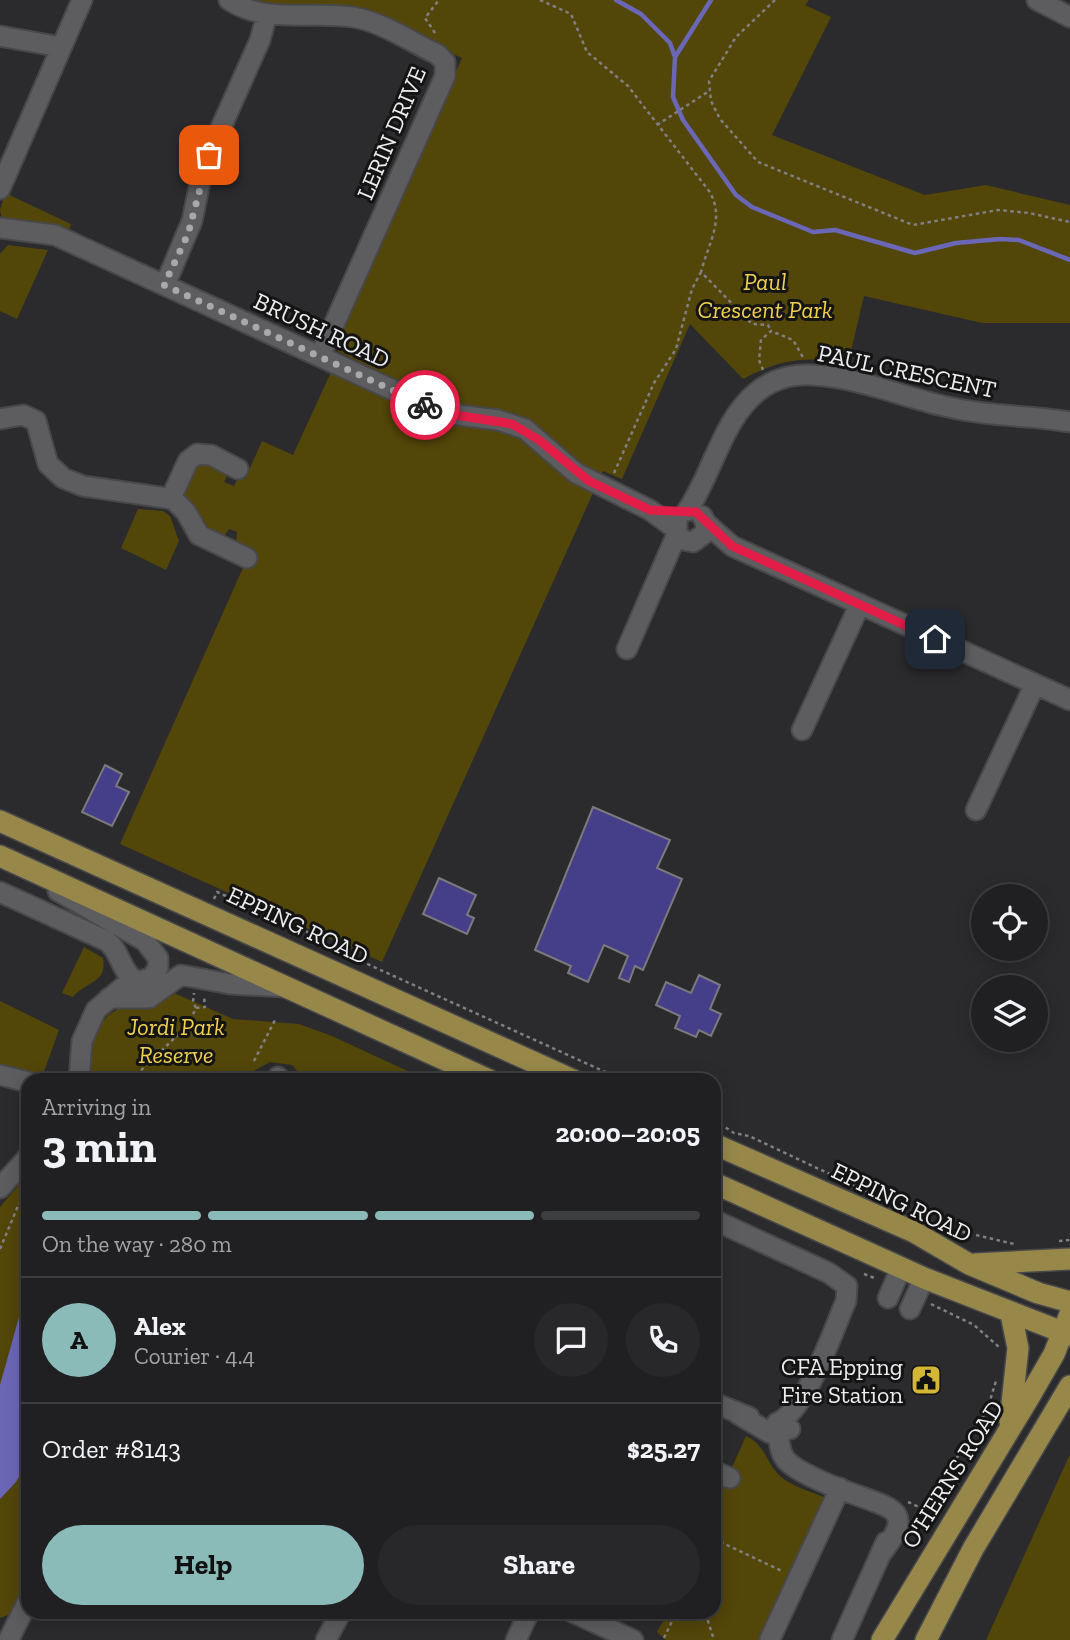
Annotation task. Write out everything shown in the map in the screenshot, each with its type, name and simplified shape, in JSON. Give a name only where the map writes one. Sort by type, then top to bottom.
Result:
[{"type":"main road","name":"EPPING ROAD","points":[[0,821],[558,1073]]},
{"type":"main road","points":[[0,857],[474,1073]]},
{"type":"main road","name":"EPPING ROAD","points":[[721,1147],[914,1232],[969,1264],[1038,1293],[1070,1302]]},
{"type":"main road","points":[[721,1187],[916,1295],[1011,1314],[1039,1325],[1068,1328]]},
{"type":"main road","points":[[969,1264],[1059,1252]]},
{"type":"main road","points":[[1009,1431],[1017,1348],[1011,1314]]},
{"type":"main road","name":"O'HERNS ROAD","points":[[882,1640],[1068,1328]]},
{"type":"main road","points":[[926,1640],[973,1549],[1070,1386]]},
{"type":"street","points":[[0,189],[82,0]]},
{"type":"street","name":"LERIN DRIVE","points":[[229,0],[251,11],[354,17],[439,55],[445,62],[445,76],[320,356]]},
{"type":"street","points":[[1037,0],[1070,17]]},
{"type":"street","points":[[164,285],[192,221],[203,168],[260,40],[267,13]]},
{"type":"street","points":[[0,36],[61,47]]},
{"type":"street","name":"BRUSH ROAD","points":[[0,228],[55,235],[443,413],[498,420],[525,429],[576,474],[1070,700]]},
{"type":"street","name":"PAUL CRESCENT","points":[[627,649],[665,565],[690,526],[706,480],[737,415],[756,393],[782,378],[811,374],[964,411],[1070,422]]},
{"type":"street","points":[[0,419],[23,415],[36,421],[48,464],[73,483],[171,498],[180,504],[199,535],[247,558]]},
{"type":"street","points":[[171,498],[188,461],[197,454],[211,456],[238,469]]},
{"type":"street","points":[[802,730],[860,604]]},
{"type":"street","points":[[976,810],[1035,684]]},
{"type":"street","points":[[0,857],[145,941],[154,949],[158,968],[152,977],[123,987],[109,998],[87,1024],[79,1073]]},
{"type":"street","points":[[0,892],[107,941],[116,950],[118,959],[129,977],[139,983]]},
{"type":"street","points":[[109,998],[118,959]]},
{"type":"street","points":[[109,998],[149,998],[181,975],[230,984],[286,987]]},
{"type":"street","points":[[70,1073],[80,1056]]},
{"type":"street","points":[[0,1188],[21,1165]]},
{"type":"street","points":[[721,1223],[830,1273],[847,1286],[846,1301],[804,1394],[796,1422],[790,1429],[760,1430],[738,1414],[721,1406]]},
{"type":"street","points":[[778,1428],[782,1452],[789,1463],[859,1496],[887,1519],[889,1533],[842,1640]]},
{"type":"street","points":[[770,1639],[840,1488]]},
{"type":"street","points":[[7,1638],[21,1613]]},
{"type":"street","points":[[326,1640],[337,1619]]},
{"type":"street","points":[[516,1640],[526,1619]]},
{"type":"street","points":[[587,1619],[633,1640]]},
{"type":"path","points":[[439,0],[425,18],[429,27],[443,42],[439,55]]},
{"type":"path","points":[[540,0],[571,15],[587,52],[628,86],[713,198],[717,222],[701,272],[692,289],[676,349],[654,383],[612,477]]},
{"type":"path","points":[[775,0],[736,37],[711,76],[709,91],[720,119],[758,162],[904,223],[924,226],[951,217],[998,210],[1029,213],[1070,222]]},
{"type":"path","points":[[657,125],[709,91]]},
{"type":"path","points":[[701,272],[751,324],[768,325],[771,331],[793,340],[811,374]]},
{"type":"path","points":[[763,370],[759,360],[761,340],[771,331]]},
{"type":"path","points":[[208,913],[217,892],[312,934],[321,943],[608,1073]]},
{"type":"path","points":[[196,996],[203,996],[207,1001],[203,1008],[196,1008],[193,1002],[196,996]]},
{"type":"path","points":[[138,1073],[188,1025],[196,1008]]},
{"type":"path","points":[[254,1061],[275,1020]]},
{"type":"path","points":[[721,1125],[734,1133],[749,1136],[944,1228],[1019,1245]]},
{"type":"path","points":[[0,1250],[21,1202]]},
{"type":"path","points":[[1059,1252],[1070,1240]]},
{"type":"path","points":[[864,1274],[894,1284]]},
{"type":"path","points":[[916,1295],[974,1325],[998,1346],[1017,1348]]},
{"type":"path","points":[[911,1533],[923,1509],[986,1409],[998,1375]]},
{"type":"path","points":[[905,1501],[923,1509]]},
{"type":"path","points":[[721,1542],[798,1579]]},
{"type":"path","points":[[664,1638],[673,1619]]},
{"type":"path","points":[[707,1619],[714,1640]]},
{"type":"green space","name":"Paul Crescent Park","points":[[240,0],[809,0],[805,5],[831,17],[772,135],[925,195],[986,185],[1070,205],[1070,323],[982,323],[864,296],[848,364],[820,360],[794,361],[769,367],[743,379],[690,324],[622,479],[603,471],[599,478],[580,467],[536,427],[455,408],[337,351],[338,334],[462,58],[368,15],[264,7]]},
{"type":"green space","points":[[5,193],[71,224],[68,233],[2,219],[0,210]]},
{"type":"green space","points":[[8,245],[48,250],[17,319],[0,311],[0,254]]},
{"type":"green space","points":[[332,370],[520,435],[571,480],[593,493],[382,962],[120,844],[250,552],[236,545],[237,532],[229,529],[222,539],[203,530],[182,496],[199,460],[229,471],[224,482],[234,486],[239,476],[245,479],[262,441],[293,455]]},
{"type":"green space","points":[[138,509],[163,511],[170,516],[179,541],[166,570],[121,548]]},
{"type":"green space","points":[[84,947],[103,958],[104,966],[99,977],[73,997],[62,993]]},
{"type":"green space","name":"Jordi Park Reserve","points":[[174,993],[233,1019],[299,1024],[332,1036],[412,1073],[298,1073],[292,1065],[270,1062],[250,1073],[88,1073],[92,1046],[100,1025],[107,1017],[116,1010],[146,1005]]},
{"type":"green space","points":[[0,1001],[59,1030],[44,1073],[21,1073],[21,1075],[0,1070]]},
{"type":"green space","points":[[21,1182],[21,1599],[14,1613],[0,1618],[0,1207]]},
{"type":"green space","points":[[746,1436],[757,1444],[783,1478],[828,1499],[772,1640],[666,1640],[657,1632],[664,1619],[721,1619],[721,1476],[727,1478]]},
{"type":"green space","points":[[1070,1454],[1070,1640],[986,1640]]},
{"type":"shaded area","points":[[21,1310],[21,1473],[0,1499],[0,1385]]},
{"type":"building","points":[[105,765],[122,774],[116,786],[129,792],[112,826],[82,812]]},
{"type":"building","points":[[593,807],[670,840],[657,868],[682,879],[643,970],[635,966],[629,982],[619,978],[628,956],[604,945],[588,982],[568,973],[571,966],[535,950]]},
{"type":"building","points":[[439,878],[476,895],[467,915],[474,918],[467,934],[423,914]]},
{"type":"building","points":[[699,975],[720,985],[710,1009],[721,1014],[711,1036],[699,1030],[696,1037],[675,1028],[680,1016],[656,1005],[666,982],[691,993]]},
{"type":"waterway","points":[[616,0],[641,14],[670,43],[675,57],[673,97],[683,120],[736,195],[752,207],[813,232],[835,230],[915,253],[956,243],[1000,239],[1019,240],[1070,260]]},
{"type":"waterway","points":[[675,57],[711,0]]},
{"type":"way so far","points":[[209,155],[199,183],[188,234],[164,285],[425,405]]},
{"type":"place","name":"CFA Epping Fire Station","points":[[926,1380]]},
{"type":"route","points":[[425,405],[443,413],[498,420],[525,429],[576,474],[589,481],[650,510],[673,513],[692,511],[701,514],[706,523],[732,546],[935,639]]}]
